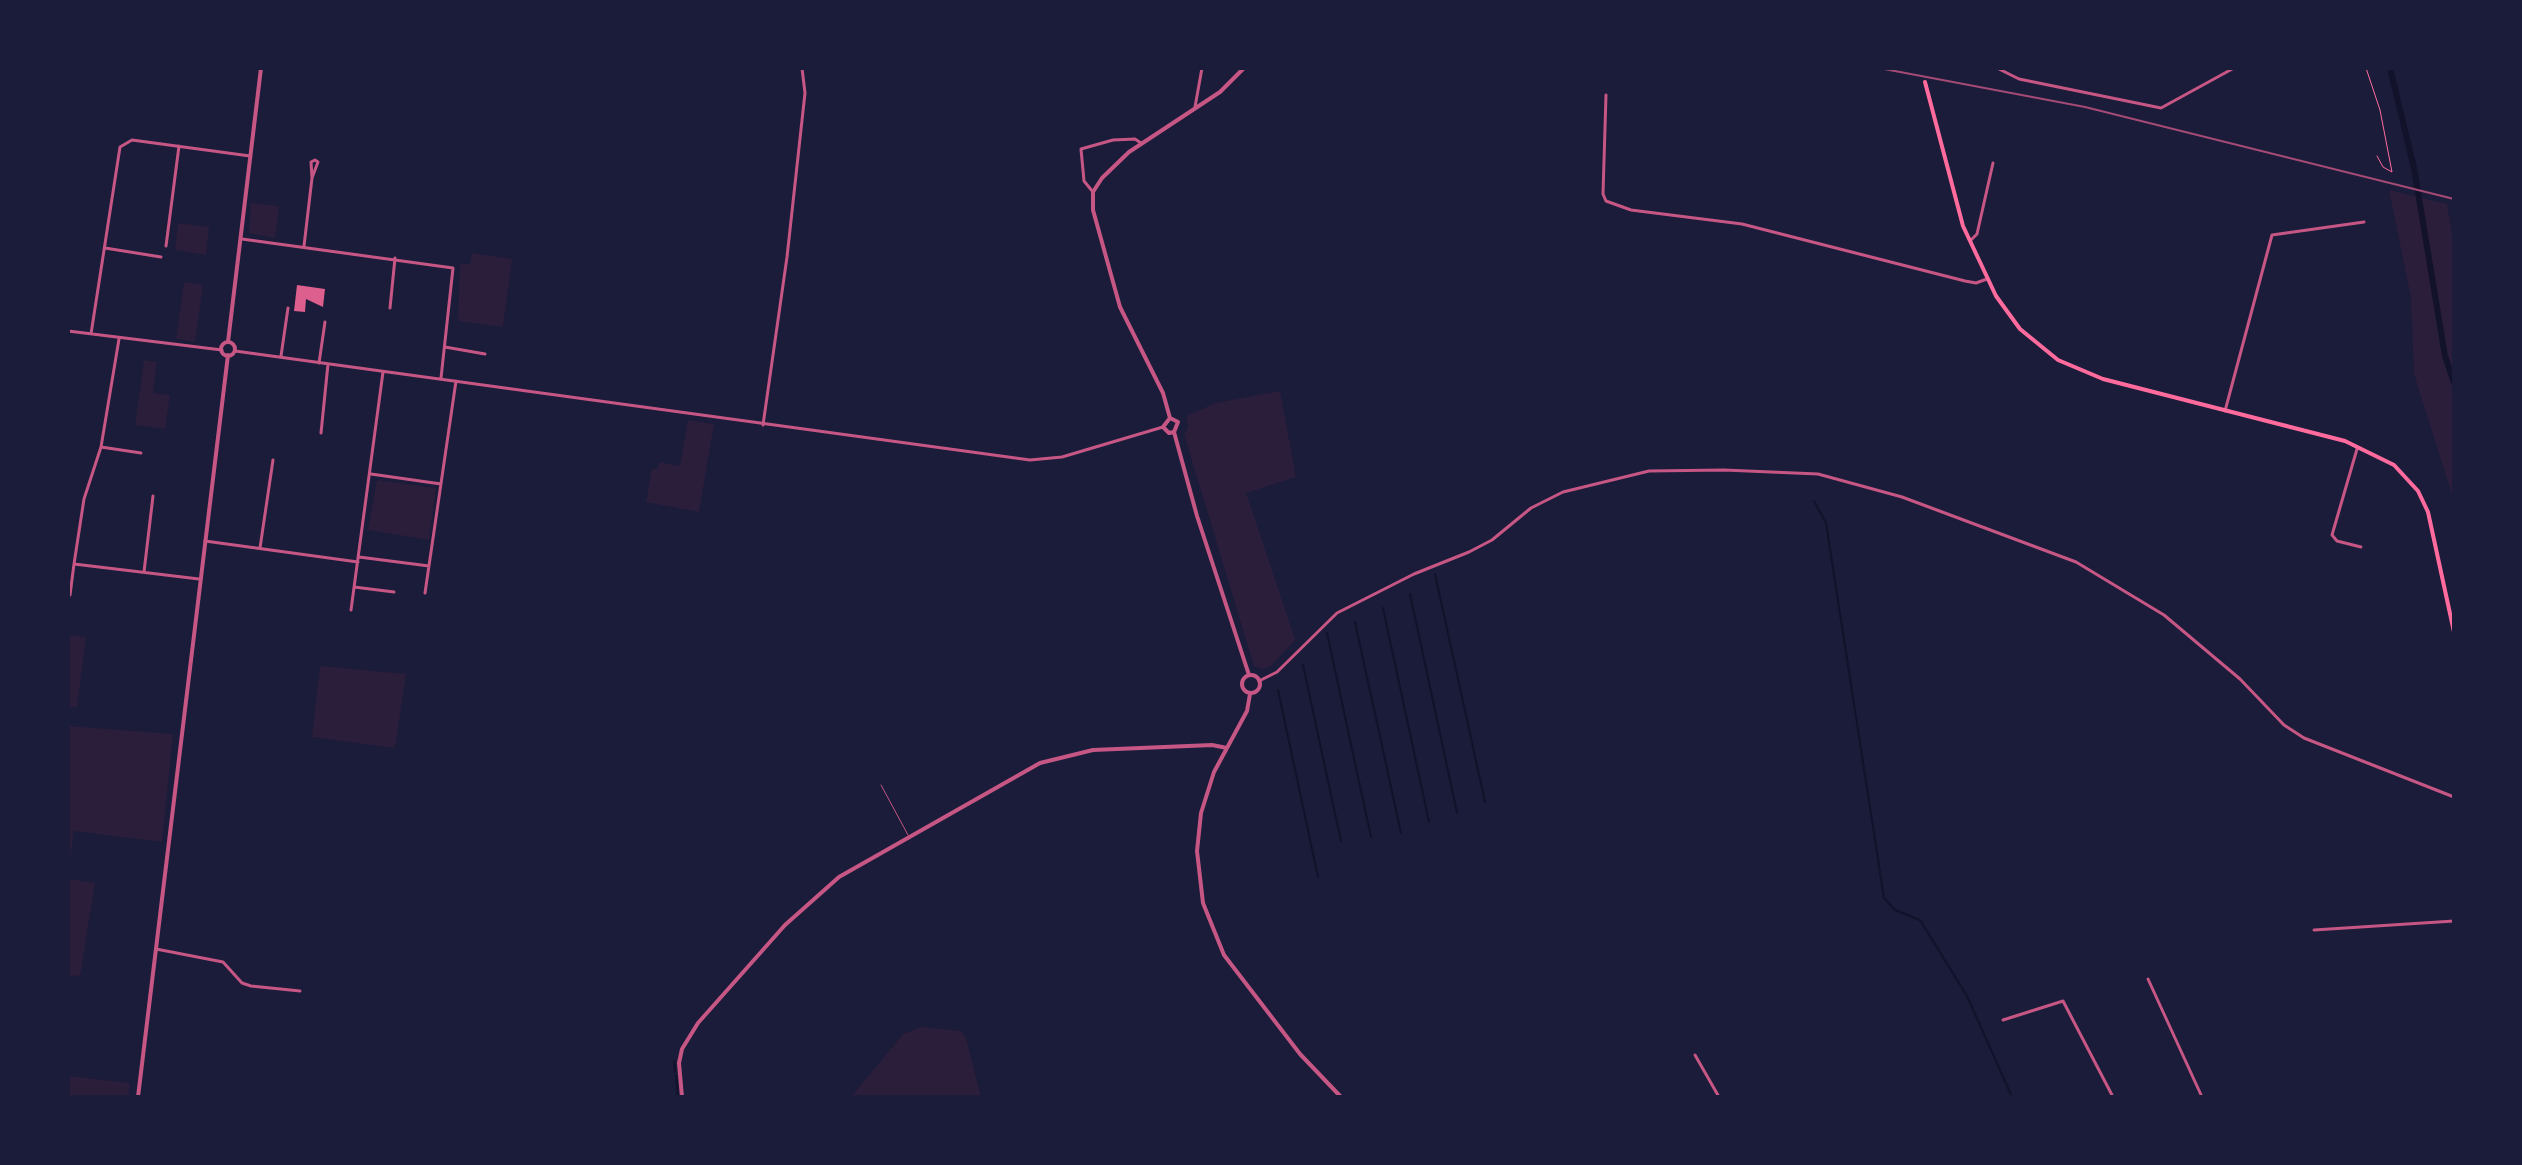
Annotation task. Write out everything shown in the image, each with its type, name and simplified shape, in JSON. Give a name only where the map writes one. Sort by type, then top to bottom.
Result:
[{"type":"main road","points":[[1925,82],[1954,199],[1970,241],[1987,279],[2020,329],[2058,360],[2103,379],[2358,445],[2394,465],[2424,501],[2435,533],[2454,632]]},
{"type":"street","points":[[222,350],[228,342],[261,68]]},
{"type":"street","points":[[763,425],[787,257],[805,93],[802,68]]},
{"type":"street","points":[[1195,108],[1202,68]]},
{"type":"street","points":[[1174,432],[1179,425],[1170,418],[1163,393],[1120,307],[1093,210],[1093,192],[1111,168],[1141,143],[1220,92],[1244,68]]},
{"type":"street","points":[[1997,68],[2019,79],[2161,108],[2234,68]]},
{"type":"street","points":[[1606,95],[1603,194],[1606,201],[1631,210],[1742,224],[1976,283],[1987,279]]},
{"type":"street","points":[[1093,192],[1084,181],[1081,149],[1113,140],[1135,139],[1141,143]]},
{"type":"street","points":[[91,334],[120,147],[132,140],[250,156]]},
{"type":"street","points":[[166,246],[179,146]]},
{"type":"street","points":[[1970,241],[1977,234],[1993,163]]},
{"type":"street","points":[[304,246],[312,178]]},
{"type":"street","points":[[2225,411],[2272,235],[2364,222]]},
{"type":"street","points":[[242,239],[453,268],[440,379]]},
{"type":"street","points":[[105,248],[161,257]]},
{"type":"street","points":[[390,308],[395,258]]},
{"type":"street","points":[[281,356],[288,308]]},
{"type":"street","points":[[319,363],[325,322]]},
{"type":"street","points":[[68,331],[222,350],[228,355]]},
{"type":"street","points":[[70,595],[84,499],[101,447],[119,339]]},
{"type":"street","points":[[228,342],[234,345],[235,351]]},
{"type":"street","points":[[445,347],[485,354]]},
{"type":"street","points":[[228,355],[235,351],[281,356],[1030,460],[1062,457],[1163,427],[1170,418]]},
{"type":"street","points":[[138,1097],[228,355]]},
{"type":"street","points":[[321,433],[328,364]]},
{"type":"street","points":[[351,610],[383,372]]},
{"type":"street","points":[[425,593],[456,381]]},
{"type":"street","points":[[1163,427],[1169,433],[1174,432]]},
{"type":"street","points":[[1174,432],[1249,675],[1259,681]]},
{"type":"street","points":[[2358,445],[2332,535],[2337,541],[2361,547]]},
{"type":"street","points":[[101,447],[141,453]]},
{"type":"street","points":[[260,548],[273,460]]},
{"type":"street","points":[[1259,681],[1277,672],[1337,613],[1414,574],[1492,540],[1531,508],[1563,492],[1649,471],[1703,469],[1818,474],[1902,497],[2076,562],[2164,615],[2240,679],[2284,725],[2304,738],[2454,797]]},
{"type":"street","points":[[371,474],[441,484]]},
{"type":"street","points":[[144,572],[153,496]]},
{"type":"street","points":[[205,541],[429,566]]},
{"type":"street","points":[[74,564],[200,579]]},
{"type":"street","points":[[354,587],[394,592]]},
{"type":"street","points":[[1249,675],[1242,686],[1250,694]]},
{"type":"street","points":[[1259,681],[1259,688],[1250,694],[1247,711],[1214,772],[1198,831],[1198,876],[1210,928],[1224,955],[1283,1032],[1341,1097]]},
{"type":"street","points":[[682,1097],[679,1063],[682,1049],[698,1023],[812,897],[839,877],[999,784],[1040,763],[1064,755],[1093,750],[1212,745],[1227,748]]},
{"type":"street","points":[[2314,930],[2454,921]]},
{"type":"street","points":[[156,949],[223,962],[242,983],[251,986],[300,991]]},
{"type":"street","points":[[2148,979],[2202,1097]]},
{"type":"street","points":[[2003,1020],[2063,1001],[2113,1097]]},
{"type":"street","points":[[1695,1055],[1719,1097]]},
{"type":"lane","points":[[881,785],[909,837]]},
{"type":"path","points":[[2366,68],[2394,170],[2388,171],[2377,156]]},
{"type":"shaded area","points":[[2389,190],[2447,204],[2454,245],[2454,501],[2414,374],[2411,298]]},
{"type":"shaded area","points":[[251,203],[279,206],[275,238],[249,233]]},
{"type":"shaded area","points":[[178,223],[209,227],[206,255],[175,250]]},
{"type":"shaded area","points":[[472,253],[512,259],[503,327],[458,321],[460,264],[470,264]]},
{"type":"shaded area","points":[[184,282],[203,285],[195,342],[176,339]]},
{"type":"shaded area","points":[[144,360],[157,362],[153,393],[170,395],[165,429],[135,425]]},
{"type":"shaded area","points":[[1280,391],[1296,477],[1246,493],[1295,640],[1271,666],[1262,669],[1254,666],[1184,434],[1188,428],[1187,416],[1215,403]]},
{"type":"shaded area","points":[[688,420],[714,424],[699,512],[646,502],[652,469],[658,469],[659,462],[680,466]]},
{"type":"shaded area","points":[[377,480],[436,488],[429,540],[368,530]]},
{"type":"shaded area","points":[[68,635],[86,637],[77,707],[68,707]]},
{"type":"shaded area","points":[[320,666],[406,674],[395,748],[312,737]]},
{"type":"shaded area","points":[[68,726],[173,734],[162,842],[74,831],[68,870]]},
{"type":"shaded area","points":[[68,879],[95,883],[80,976],[68,975]]},
{"type":"shaded area","points":[[921,1027],[961,1031],[966,1038],[981,1097],[851,1097],[903,1034]]},
{"type":"shaded area","points":[[68,1076],[130,1083],[128,1097],[68,1097]]},
{"type":"building","points":[[297,285],[325,289],[323,307],[306,299],[305,312],[294,311]]},
{"type":"waterway","points":[[2390,68],[2414,168],[2445,356],[2454,383]]},
{"type":"waterway","points":[[1814,501],[1826,523],[1884,898],[1895,910],[1920,920],[1967,996],[2012,1097]]},
{"type":"waterway","points":[[1435,574],[1485,802]]},
{"type":"waterway","points":[[1410,594],[1457,813]]},
{"type":"waterway","points":[[1383,608],[1429,822]]},
{"type":"waterway","points":[[1355,622],[1401,833]]},
{"type":"waterway","points":[[1327,633],[1371,837]]},
{"type":"waterway","points":[[1303,665],[1341,841]]},
{"type":"waterway","points":[[1278,690],[1318,877]]},
{"type":"waterway","points":[[674,1061],[675,1072]]},
{"type":"waterway","points":[[676,1076],[678,1097]]},
{"type":"railway","points":[[1879,68],[2085,107],[2454,199]]}]
